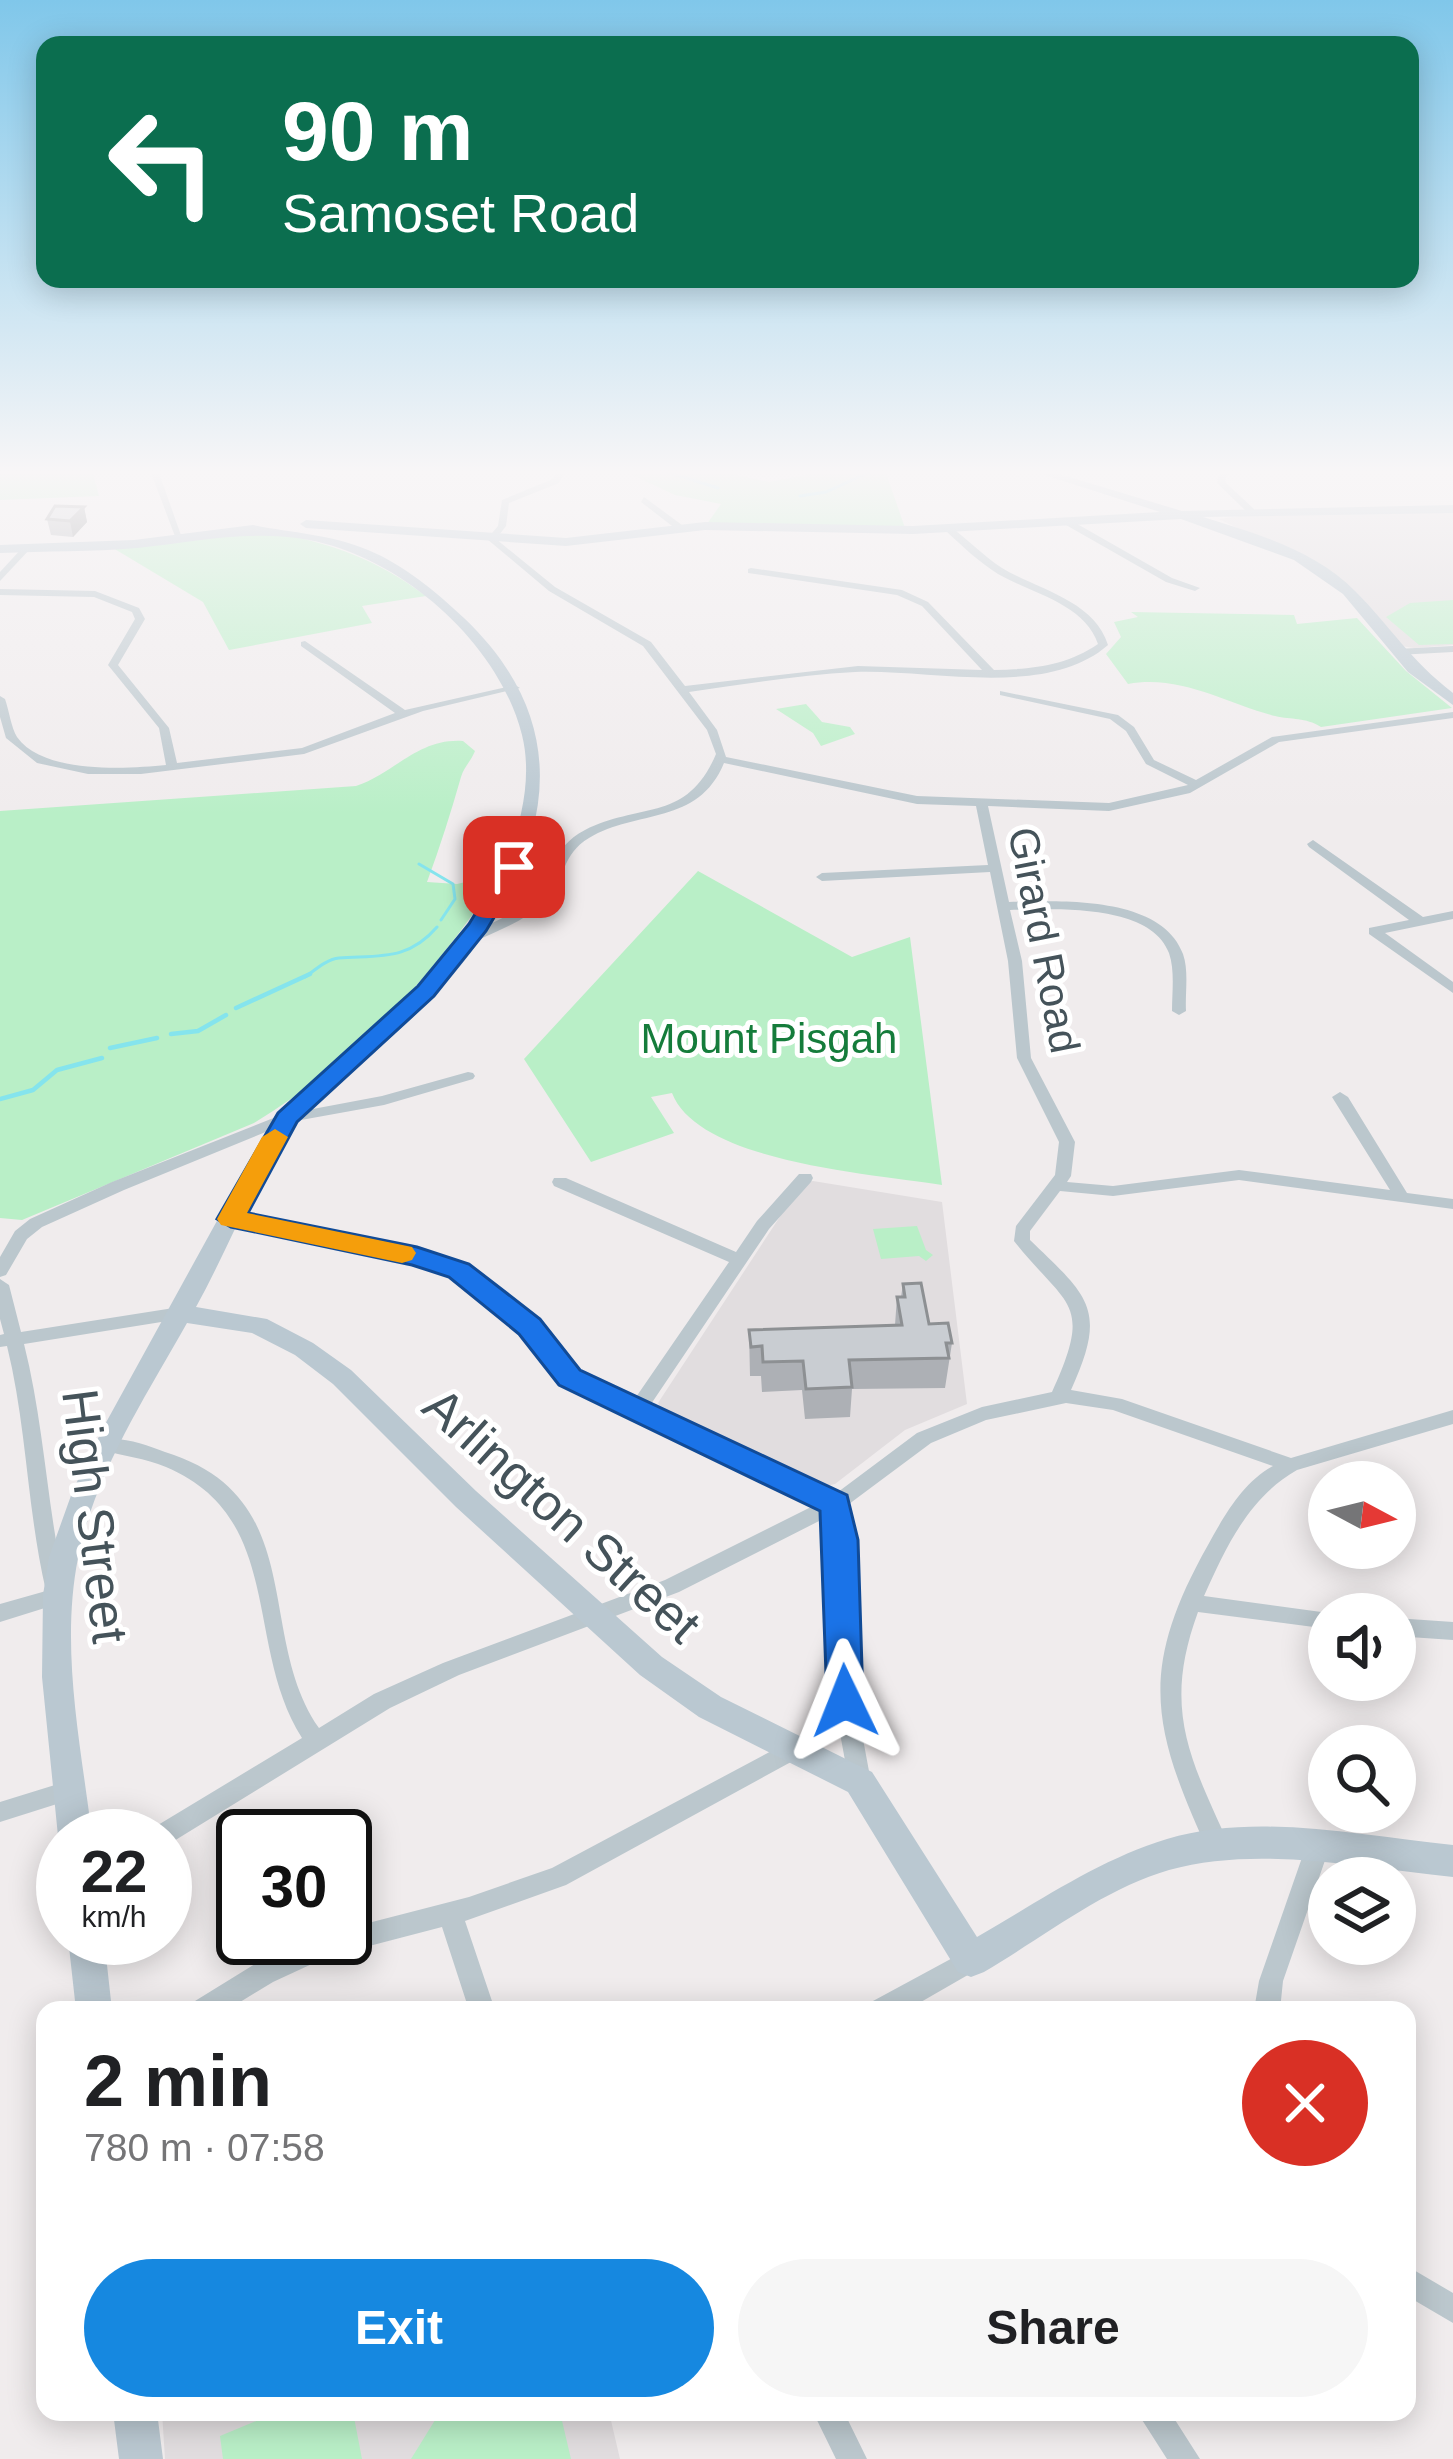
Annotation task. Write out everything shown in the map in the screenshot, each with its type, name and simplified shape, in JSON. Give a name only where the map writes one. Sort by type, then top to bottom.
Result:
[{"type":"street","points":[[0,1613],[57,1596],[73,1522],[286,1118],[389,1028],[469,939],[514,867],[531,813],[536,746],[515,688],[491,652],[422,585]]},
{"type":"street","points":[[469,939],[539,899],[550,887],[566,849],[584,837],[678,807],[697,796],[721,759],[719,742],[632,633],[548,585]]},
{"type":"street","points":[[848,585],[899,592],[925,604],[991,673]]},
{"type":"street","points":[[682,690],[867,668],[991,673],[1078,662],[1099,650],[1104,639],[1084,617],[1026,585]]},
{"type":"street","points":[[1184,585],[1195,588]]},
{"type":"street","points":[[1338,585],[1397,652],[1453,700]]},
{"type":"street","points":[[0,592],[95,594],[136,610],[140,619],[113,665],[164,728],[172,768]]},
{"type":"street","points":[[304,644],[403,713]]},
{"type":"street","points":[[1397,652],[1453,649]]},
{"type":"street","points":[[0,699],[12,738],[41,761],[88,771],[172,768],[304,751],[403,713],[515,688]]},
{"type":"street","points":[[1004,693],[1114,717],[1130,729],[1150,761],[1198,785]]},
{"type":"street","points":[[721,759],[891,796],[1109,807],[1164,798],[1198,785],[1276,739],[1453,715]]},
{"type":"street","name":"Girard Road","points":[[981,803],[1016,961],[1024,1058],[1067,1142],[1067,1165],[1058,1186]]},
{"type":"street","points":[[1313,844],[1422,922]]},
{"type":"street","points":[[822,877],[995,868]]},
{"type":"street","points":[[1004,906],[1090,908],[1151,926],[1174,949],[1179,1011]]},
{"type":"street","points":[[1453,915],[1374,931],[1453,989]]},
{"type":"street","points":[[0,1271],[21,1235],[35,1223],[286,1118],[384,1100],[468,1076]]},
{"type":"street","points":[[1340,1097],[1403,1199]]},
{"type":"street","points":[[1059,1397],[1085,1333],[1082,1314],[1060,1275],[1022,1241],[1022,1230],[1058,1186],[1113,1191],[1239,1175],[1453,1204]]},
{"type":"street","points":[[636,1412],[788,1192],[806,1178]]},
{"type":"street","points":[[560,1181],[739,1260]]},
{"type":"street","points":[[231,1219],[417,1256],[459,1270],[530,1327],[570,1377],[835,1504]]},
{"type":"street","name":"High Street","points":[[0,1285],[7,1340],[28,1395],[45,1545],[57,1596],[73,1809]]},
{"type":"street","name":"Arlington Street","points":[[7,1340],[180,1313],[258,1325],[304,1349],[342,1377],[466,1499],[651,1666],[710,1707],[860,1783]]},
{"type":"street","points":[[192,1817],[382,1701],[451,1669],[672,1586],[835,1504],[924,1438],[982,1414],[1059,1397],[1115,1404],[1162,1416],[1291,1465]]},
{"type":"street","points":[[1219,1848],[1176,1747],[1168,1686],[1174,1654],[1217,1544],[1261,1484],[1291,1465],[1453,1417]]},
{"type":"street","points":[[110,1445],[181,1461],[218,1485],[253,1533],[280,1660],[304,1726],[316,1740]]},
{"type":"street","points":[[835,1504],[841,1540],[845,1701],[860,1783],[971,1960]]},
{"type":"street","points":[[1193,1603],[1308,1617]]},
{"type":"street","points":[[1416,1628],[1453,1631]]},
{"type":"street","points":[[218,2001],[264,1972],[325,1946],[558,1877],[794,1749]]},
{"type":"street","points":[[0,1812],[71,1790]]},
{"type":"street","points":[[904,2001],[1142,1864],[1173,1853],[1219,1848],[1317,1849],[1453,1861]]},
{"type":"street","points":[[1269,2001],[1277,1962],[1317,1849]]},
{"type":"street","points":[[450,1912],[479,2001]]},
{"type":"street","points":[[89,1965],[93,2001]]},
{"type":"street","points":[[1416,2285],[1453,2308]]},
{"type":"street","points":[[136,2421],[141,2459]]},
{"type":"street","points":[[833,2421],[852,2459]]},
{"type":"street","points":[[1158,2421],[1185,2459]]},
{"type":"shaded area","points":[[1346,585],[1453,585],[1453,645],[1401,646]]},
{"type":"shaded area","points":[[802,1183],[942,1202],[967,1404],[905,1430],[826,1486],[664,1416],[658,1403]]},
{"type":"shaded area","points":[[163,2421],[611,2421],[620,2459],[165,2459]]},
{"type":"green space","points":[[174,585],[409,585],[426,596],[362,606],[372,623],[229,650],[203,602]]},
{"type":"green space","points":[[1453,600],[1453,644],[1419,645],[1386,617],[1410,603]]},
{"type":"green space","points":[[1131,612],[1294,615],[1297,624],[1357,618],[1406,671],[1452,708],[1321,727],[1185,687],[1128,684],[1106,654],[1121,637],[1114,622],[1138,617]]},
{"type":"green space","points":[[806,704],[822,722],[850,727],[855,734],[821,746],[813,733],[776,709]]},
{"type":"green space","points":[[463,741],[475,751],[462,773],[427,882],[457,884],[487,877],[494,883],[444,952],[388,1016],[324,1074],[254,1123],[22,1220],[0,1218],[0,811],[356,786],[420,750]]},
{"type":"green space","name":"Mount Pisgah","points":[[698,871],[852,957],[910,937],[942,1185],[834,1170],[752,1150],[689,1117],[672,1093],[651,1097],[674,1133],[591,1162],[524,1059]]},
{"type":"green space","points":[[917,1226],[926,1250],[933,1255],[926,1261],[919,1256],[881,1259],[873,1229]]},
{"type":"green space","points":[[256,2421],[355,2421],[362,2459],[223,2459],[220,2436]]},
{"type":"green space","points":[[434,2421],[562,2421],[571,2459],[411,2459]]},
{"type":"building","points":[[921,1283],[929,1324],[948,1323],[949,1358],[849,1360],[852,1387],[806,1389],[803,1361],[763,1362],[762,1346],[751,1347],[749,1330],[902,1325],[897,1297],[905,1297],[903,1284]]},
{"type":"waterway","points":[[419,864],[453,884],[455,899],[441,920]]},
{"type":"waterway","points":[[307,975],[335,959],[404,951],[437,927]]},
{"type":"waterway","points":[[236,1008],[307,975]]},
{"type":"waterway","points":[[171,1034],[198,1031],[226,1015]]},
{"type":"waterway","points":[[110,1048],[157,1038]]},
{"type":"waterway","points":[[0,1099],[33,1090],[57,1070],[102,1058]]},
{"type":"slow traffic","points":[[275,1137],[231,1219],[402,1253]]},
{"type":"route","points":[[514,867],[478,927],[426,991],[286,1118],[231,1219],[417,1256],[459,1270],[530,1327],[570,1377],[835,1504],[841,1540],[845,1701]]}]
